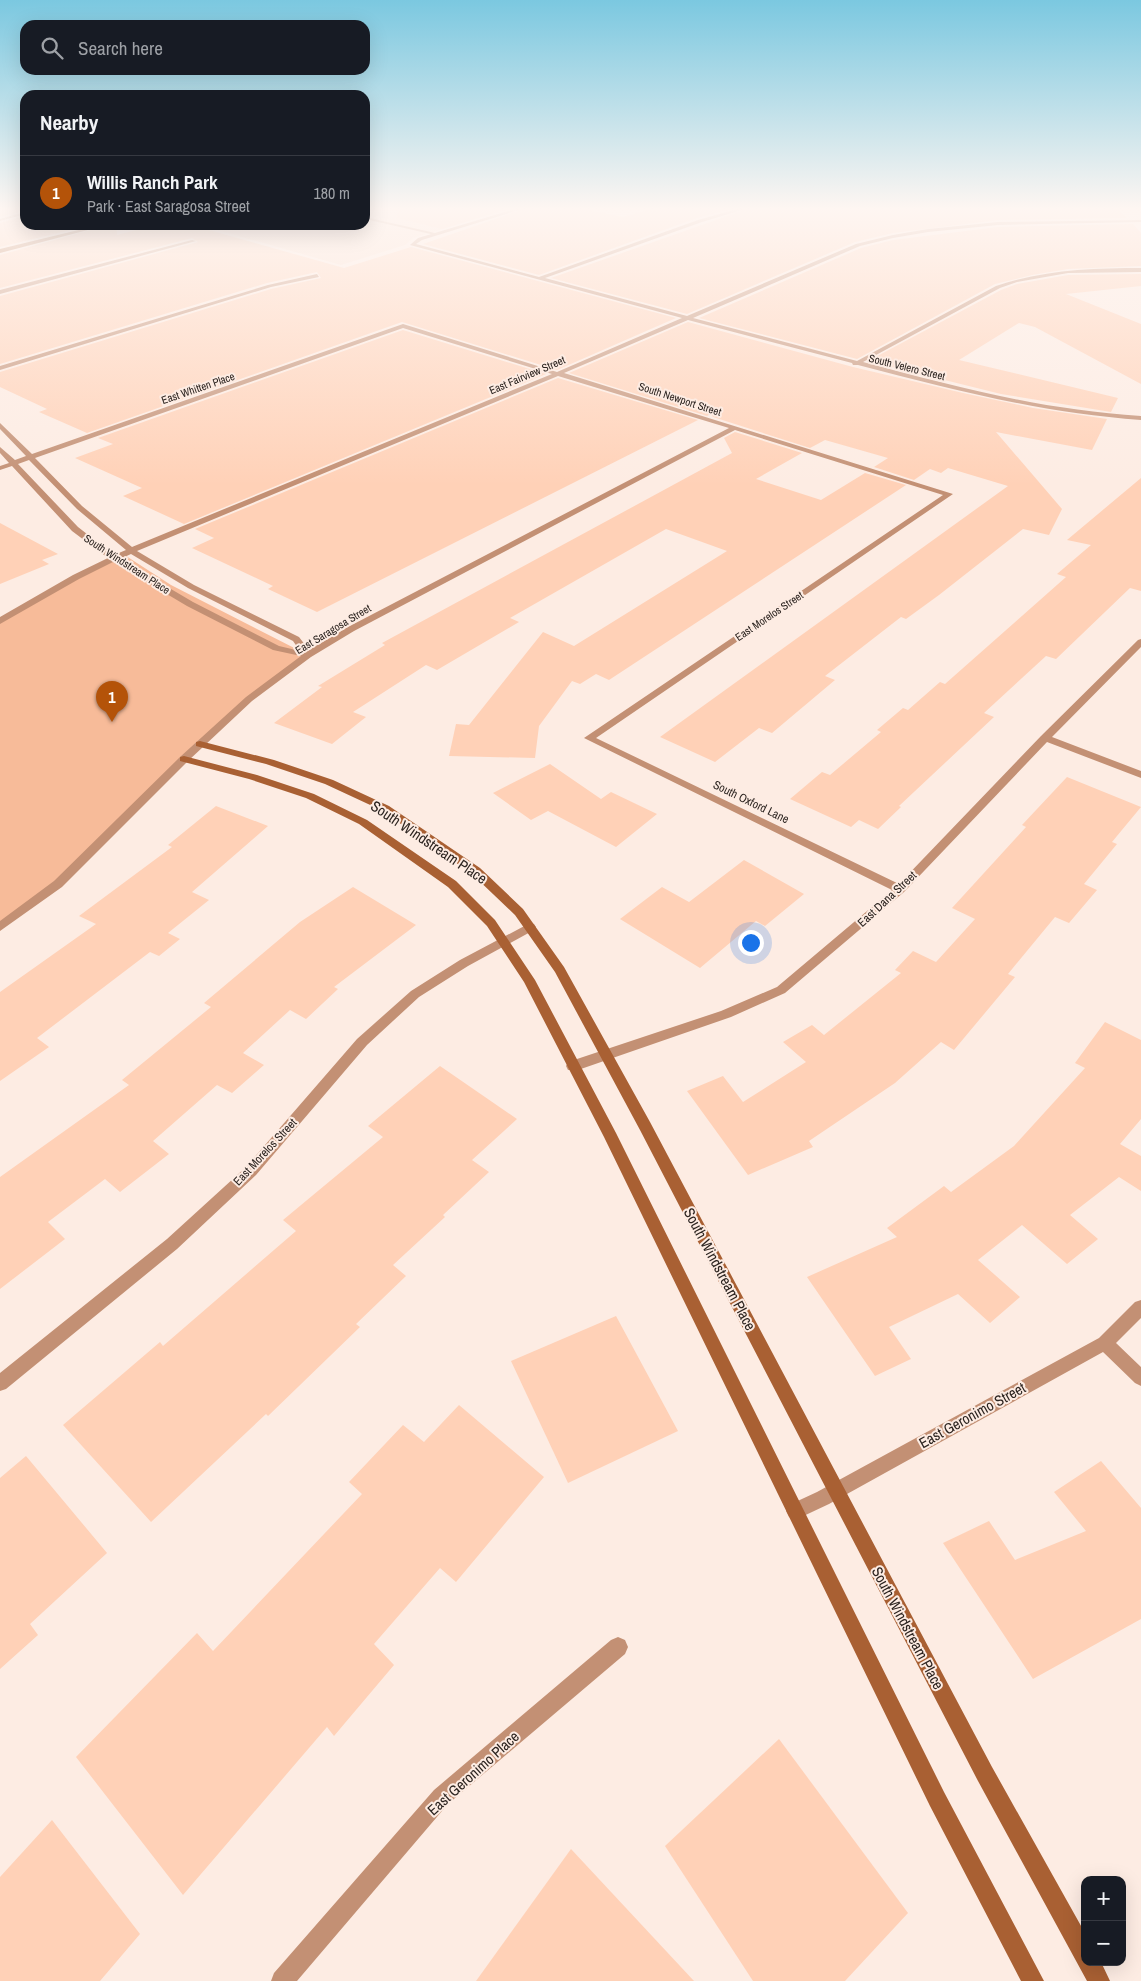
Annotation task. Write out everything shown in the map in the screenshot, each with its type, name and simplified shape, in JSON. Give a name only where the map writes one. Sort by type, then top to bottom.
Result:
[{"type":"street","points":[[0,368],[222,300]]},
{"type":"street","name":"South Velero Street","points":[[619,300],[855,364],[1029,406],[1092,415],[1141,418]]},
{"type":"street","name":"East Fairview Street","points":[[0,620],[76,577],[131,551],[557,374],[727,300]]},
{"type":"street","points":[[855,364],[973,300]]},
{"type":"street","name":"South Newport Street","points":[[403,326],[949,494]]},
{"type":"street","name":"East Whitten Place","points":[[0,468],[403,326]]},
{"type":"street","name":"South Windstream Place","points":[[0,425],[79,506],[131,551],[162,570],[296,639],[308,656]]},
{"type":"street","name":"East Saragosa Street","points":[[0,927],[58,884],[184,759],[250,699],[308,656],[359,624],[733,429]]},
{"type":"street","name":"South Windstream Place","points":[[0,449],[75,529],[114,559],[175,596],[276,648],[308,656]]},
{"type":"street","name":"East Morelos Street","points":[[589,738],[949,494]]},
{"type":"street","name":"East Dana Street","points":[[574,1066],[726,1014],[781,990],[900,889],[1045,738],[1141,642]]},
{"type":"street","name":"South Oxford Lane","points":[[589,738],[900,889]]},
{"type":"street","points":[[1045,738],[1141,775]]},
{"type":"street","name":"South Windstream Place","points":[[200,744],[270,762],[329,782],[385,808],[476,871],[519,912],[530,927],[560,970],[607,1055],[985,1774],[1081,1948]]},
{"type":"street","name":"South Windstream Place","points":[[184,759],[253,777],[302,794],[363,822],[452,884],[491,923],[529,980],[574,1066],[937,1799],[1033,1981]]},
{"type":"street","name":"East Morelos Street","points":[[0,1383],[172,1244],[251,1170],[362,1042],[415,994],[530,927]]},
{"type":"street","name":"East Geronimo Street","points":[[795,1511],[1105,1343],[1141,1307]]},
{"type":"street","points":[[1105,1343],[1141,1378]]},
{"type":"street","name":"East Geronimo Place","points":[[282,1981],[441,1797],[618,1647]]},
{"type":"street","points":[[1091,1966],[1099,1981]]},
{"type":"shaded area","points":[[123,554],[171,585],[308,655],[249,699],[58,884],[0,927],[0,621]]},
{"type":"building","points":[[0,300],[209,300],[0,364]]},
{"type":"building","points":[[234,300],[610,300],[676,318],[557,370],[402,322],[87,433],[39,412],[47,409],[0,387],[0,372]]},
{"type":"building","points":[[636,300],[719,300],[687,314]]},
{"type":"building","points":[[740,300],[965,300],[857,359],[699,318]]},
{"type":"building","points":[[981,300],[1082,300],[1141,324],[1141,384],[1035,327],[1019,323],[959,360],[1118,398],[1111,412],[1001,394],[868,361]]},
{"type":"building","points":[[688,322],[853,367],[963,393],[1033,408],[1107,419],[1092,450],[996,432],[1062,509],[1049,535],[1023,529],[939,595],[906,619],[901,617],[825,676],[835,680],[772,733],[759,728],[715,762],[660,737],[1008,486],[948,468],[941,473],[930,469],[914,480],[874,467],[888,458],[825,440],[810,448],[713,417],[711,414],[707,416],[569,373]]},
{"type":"building","points":[[403,330],[546,374],[184,524],[123,496],[142,488],[75,458],[113,444],[98,438]]},
{"type":"building","points":[[558,378],[698,420],[317,612],[268,589],[273,586],[192,548],[214,538],[195,529]]},
{"type":"building","points":[[735,432],[802,453],[756,479],[821,500],[865,473],[906,485],[609,680],[596,674],[580,684],[572,681],[539,726],[535,758],[449,756],[456,724],[469,725],[543,632],[574,646],[727,551],[666,529],[510,618],[519,622],[437,670],[426,665],[353,712],[366,717],[332,744],[274,723],[322,687],[318,686],[385,645],[382,643],[732,453],[724,438]]},
{"type":"building","points":[[1141,478],[1141,591],[1130,588],[1056,659],[1046,656],[984,713],[994,717],[899,806],[901,807],[878,829],[859,820],[851,827],[790,799],[822,772],[830,775],[881,732],[877,730],[903,708],[908,710],[940,682],[945,684],[1066,577],[1057,574],[1091,545],[1067,540]]},
{"type":"building","points":[[0,523],[58,554],[42,560],[49,564],[0,584]]},
{"type":"building","points":[[550,764],[601,799],[611,792],[657,814],[616,847],[548,811],[531,820],[493,793]]},
{"type":"building","points":[[1067,777],[1141,807],[1112,842],[1117,844],[1084,884],[1097,890],[1069,923],[1055,917],[1008,974],[1015,977],[954,1050],[941,1042],[895,1083],[809,1141],[813,1147],[748,1175],[687,1091],[723,1076],[743,1102],[806,1062],[783,1042],[812,1025],[824,1035],[901,973],[895,970],[913,951],[936,962],[975,919],[952,908],[1026,827],[1022,825]]},
{"type":"building","points":[[216,806],[268,826],[192,892],[209,900],[168,933],[180,939],[159,956],[150,952],[37,1038],[49,1047],[0,1081],[0,992],[96,924],[79,916],[172,847],[168,845]]},
{"type":"building","points":[[744,860],[804,894],[765,926],[756,921],[700,968],[620,919],[662,887],[689,902]]},
{"type":"building","points":[[353,887],[416,925],[334,987],[338,989],[306,1019],[290,1010],[243,1053],[264,1065],[232,1093],[217,1085],[153,1141],[169,1154],[120,1192],[105,1179],[48,1222],[65,1239],[0,1289],[0,1177],[129,1085],[122,1080],[211,1007],[204,1003],[300,922]]},
{"type":"building","points":[[1105,1022],[1141,1040],[1141,1119],[1120,1144],[1141,1156],[1141,1191],[1119,1177],[1070,1215],[1098,1239],[1067,1264],[1022,1225],[978,1260],[1020,1297],[990,1323],[958,1294],[889,1327],[911,1359],[875,1376],[807,1277],[897,1237],[887,1228],[944,1186],[951,1192],[1014,1146],[1085,1068],[1075,1063]]},
{"type":"building","points":[[440,1066],[517,1119],[472,1160],[489,1172],[443,1215],[445,1217],[393,1265],[406,1276],[356,1324],[360,1327],[268,1416],[266,1414],[151,1522],[63,1425],[160,1342],[163,1346],[296,1231],[283,1220],[383,1137],[368,1126]]},
{"type":"building","points":[[616,1316],[678,1431],[568,1483],[511,1361]]},
{"type":"building","points":[[459,1405],[544,1477],[456,1582],[440,1568],[374,1644],[394,1665],[334,1736],[327,1727],[183,1895],[76,1757],[197,1633],[213,1651],[362,1494],[349,1482],[403,1425],[424,1442]]},
{"type":"building","points":[[26,1456],[107,1553],[30,1624],[38,1635],[0,1669],[0,1478]]},
{"type":"building","points":[[1101,1461],[1141,1508],[1141,1619],[1033,1679],[943,1543],[989,1521],[1015,1560],[1086,1531],[1054,1492]]},
{"type":"building","points":[[779,1739],[908,1913],[845,1981],[753,1981],[665,1846]]},
{"type":"building","points":[[52,1820],[140,1934],[100,1981],[0,1981],[0,1877]]},
{"type":"building","points":[[571,1849],[694,1981],[476,1981]]},
{"type":"place","name":"Willis Ranch Park","points":[[112,722]]}]
